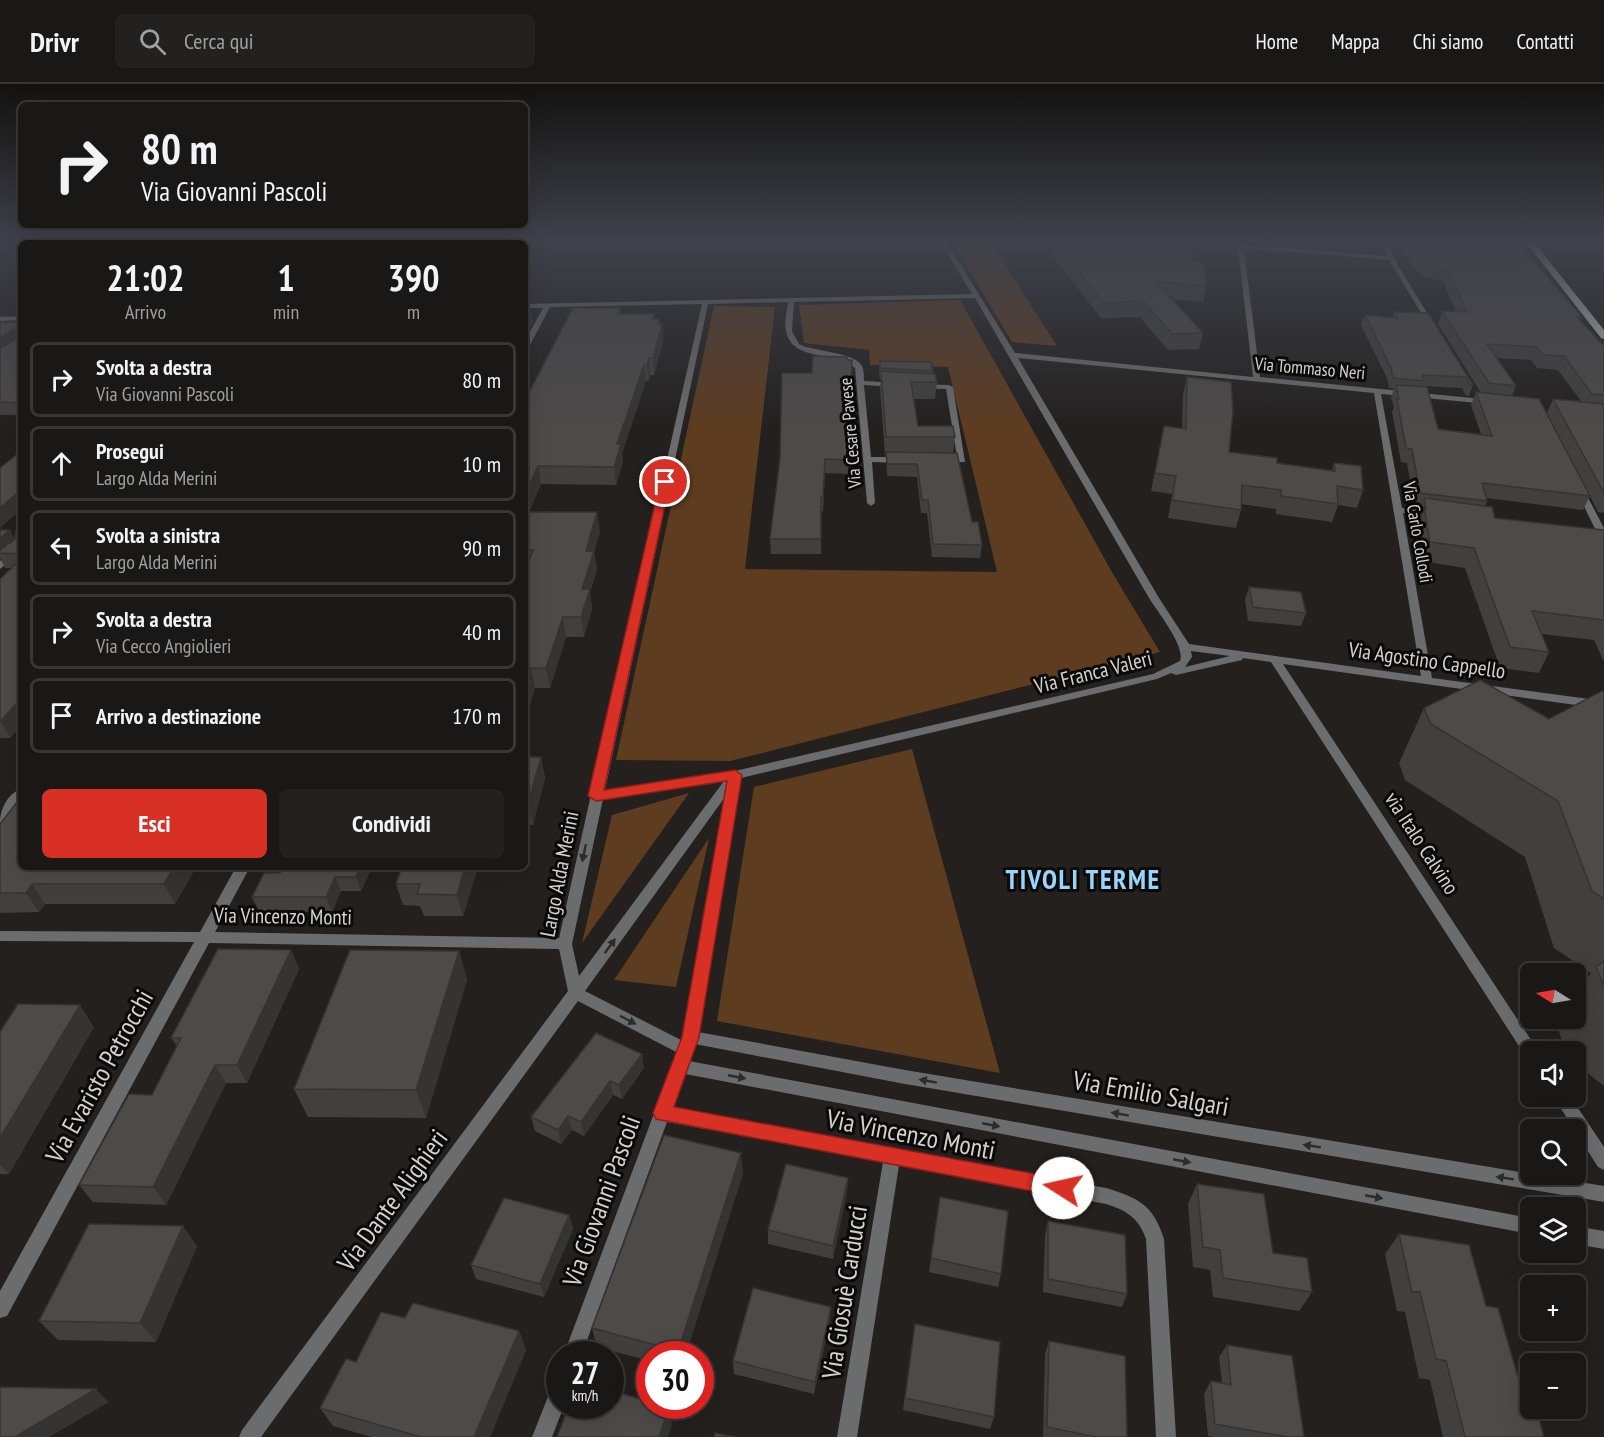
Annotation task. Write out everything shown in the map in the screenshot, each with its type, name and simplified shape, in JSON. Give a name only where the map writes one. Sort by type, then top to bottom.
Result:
[{"type":"main road","points":[[1579,304],[1603,335]]},
{"type":"street","points":[[528,306],[616,304]]},
{"type":"street","points":[[596,796],[705,304]]},
{"type":"street","name":"Via Cesare Pavese","points":[[791,304],[789,331],[794,342],[807,351],[854,361],[860,369],[871,503]]},
{"type":"street","name":"Via Franca Valeri","points":[[735,775],[1157,676],[1184,663],[1187,657],[1185,646],[1154,598],[981,304]]},
{"type":"street","points":[[1248,304],[1257,378]]},
{"type":"street","points":[[1419,304],[1438,335]]},
{"type":"street","points":[[528,342],[548,305]]},
{"type":"street","points":[[0,319],[18,318]]},
{"type":"street","name":"Via Tommaso Neri","points":[[1012,355],[1502,403]]},
{"type":"street","points":[[862,383],[949,387],[962,460],[939,460]]},
{"type":"street","name":"Via Carlo Collodi","points":[[1377,390],[1427,680]]},
{"type":"street","points":[[1472,391],[1478,400]]},
{"type":"street","points":[[868,459],[915,460]]},
{"type":"street","points":[[1576,483],[1604,536]]},
{"type":"street","points":[[1397,510],[1443,516]]},
{"type":"street","points":[[1587,534],[1604,536]]},
{"type":"street","points":[[0,566],[18,550]]},
{"type":"street","name":"Via Agostino Cappello","points":[[1185,646],[1604,705]]},
{"type":"street","points":[[1157,676],[1245,656]]},
{"type":"street","name":"via Italo Calvino","points":[[1275,660],[1524,1041]]},
{"type":"street","points":[[735,775],[576,993],[685,1051],[1520,1224]]},
{"type":"street","points":[[685,1051],[735,775]]},
{"type":"street","name":"Largo Alda Merini","points":[[576,993],[565,944],[596,796],[735,775]]},
{"type":"street","points":[[0,819],[18,797]]},
{"type":"street","name":"Via Evaristo Petrocchi","points":[[0,1309],[241,870]]},
{"type":"street","name":"Via Vincenzo Monti","points":[[0,936],[205,937],[565,944]]},
{"type":"street","name":"Via Dante Alighieri","points":[[249,1437],[576,993]]},
{"type":"street","name":"Via Giovanni Pascoli","points":[[578,1341],[685,1051]]},
{"type":"street","name":"Via Emilio Salgari","points":[[685,1051],[905,1077],[1604,1194]]},
{"type":"street","points":[[1568,1107],[1604,1162]]},
{"type":"street","name":"Via Vincenzo Monti","points":[[662,1113],[1106,1196],[1128,1203],[1146,1215],[1155,1239],[1166,1437]]},
{"type":"street","name":"Via Giosuè Carducci","points":[[847,1437],[892,1156]]},
{"type":"street","points":[[1586,1237],[1604,1240]]},
{"type":"street","points":[[542,1437],[549,1419]]},
{"type":"shaded area","points":[[962,304],[1113,574],[1160,652],[730,761],[616,760],[714,306],[775,307],[745,569],[997,572],[948,367],[870,365],[869,350],[804,343],[799,305]]},
{"type":"shaded area","points":[[990,304],[1030,304],[1057,346],[1012,342]]},
{"type":"shaded area","points":[[912,749],[1000,1073],[717,1021],[754,787]]},
{"type":"shaded area","points":[[689,793],[582,943],[612,815]]},
{"type":"shaded area","points":[[709,838],[676,987],[614,980]]},
{"type":"building","points":[[1146,304],[1176,304],[1203,333],[1172,334]]},
{"type":"building","points":[[1463,304],[1571,304],[1582,317],[1577,317],[1604,346],[1604,395],[1592,394],[1564,356],[1543,355],[1537,347],[1487,344],[1516,386],[1489,383],[1442,311],[1467,312]]},
{"type":"building","points":[[573,308],[620,308],[619,314],[654,314],[653,319],[659,319],[657,324],[662,324],[653,358],[649,358],[647,365],[644,365],[617,444],[621,444],[614,467],[538,466],[528,488],[528,394]]},
{"type":"building","points":[[1394,312],[1428,313],[1473,385],[1470,385],[1466,377],[1422,375],[1424,381],[1393,378],[1391,368],[1365,315],[1398,318]]},
{"type":"building","points":[[0,322],[18,322],[18,403],[0,402],[0,348],[17,338],[17,330],[14,329],[0,338]]},
{"type":"building","points":[[813,356],[847,357],[847,360],[852,360],[848,460],[825,459],[823,497],[821,497],[821,539],[770,539],[780,458],[782,373],[812,373]]},
{"type":"building","points":[[880,361],[931,362],[933,371],[880,368]]},
{"type":"building","points":[[881,371],[935,374],[937,382],[911,382],[918,426],[953,426],[955,437],[886,437]]},
{"type":"building","points":[[1187,377],[1231,382],[1233,412],[1229,452],[1277,458],[1277,463],[1335,471],[1334,463],[1361,466],[1363,490],[1337,486],[1338,504],[1281,496],[1281,490],[1242,485],[1241,510],[1172,500],[1176,476],[1155,473],[1164,426],[1186,429]]},
{"type":"building","points":[[1396,385],[1427,387],[1438,429],[1492,436],[1476,392],[1539,399],[1590,496],[1482,483],[1487,501],[1420,493],[1412,449],[1406,448]]},
{"type":"building","points":[[1553,399],[1604,404],[1604,493]]},
{"type":"building","points":[[886,452],[957,453],[972,522],[978,522],[982,545],[933,544],[928,500],[922,500],[917,464],[887,464]]},
{"type":"building","points":[[18,453],[18,493],[0,508],[0,468]]},
{"type":"building","points":[[1424,498],[1492,507],[1495,518],[1604,530],[1604,620],[1532,611],[1549,652],[1510,647],[1474,548],[1430,542]]},
{"type":"building","points":[[528,512],[597,512],[586,551],[594,551],[582,589],[590,589],[581,617],[563,617],[546,668],[531,668],[528,678],[528,563],[533,550],[528,550],[530,543],[528,542]]},
{"type":"building","points":[[0,530],[10,530],[0,538]]},
{"type":"building","points":[[16,530],[18,530],[18,554],[0,553],[0,550],[15,539]]},
{"type":"building","points":[[18,562],[18,701],[0,722],[0,579]]},
{"type":"building","points":[[1249,587],[1301,592],[1306,613],[1253,607]]},
{"type":"building","points":[[1480,680],[1549,719],[1604,690],[1604,899],[1592,891],[1558,801],[1431,724],[1424,708]]},
{"type":"building","points":[[528,757],[541,757],[528,804]]},
{"type":"building","points":[[18,801],[18,870],[172,870],[164,884],[32,884],[26,893],[0,893],[0,824]]},
{"type":"building","points":[[282,870],[359,870],[356,877],[335,877],[326,897],[252,897],[264,873],[280,873]]},
{"type":"building","points":[[401,870],[464,870],[457,895],[417,894],[420,884],[396,884]]},
{"type":"building","points":[[218,949],[291,950],[237,1065],[215,1065],[153,1187],[79,1185],[129,1094],[152,1095],[181,1038],[171,1038]]},
{"type":"building","points":[[350,950],[459,951],[416,1090],[294,1089]]},
{"type":"building","points":[[1604,961],[1604,986],[1596,967]]},
{"type":"building","points":[[18,1004],[80,1005],[0,1138],[0,1032]]},
{"type":"building","points":[[596,1033],[642,1054],[619,1085],[610,1081],[581,1122],[568,1116],[558,1130],[531,1117]]},
{"type":"building","points":[[664,1135],[741,1153],[681,1341],[641,1341],[592,1328]]},
{"type":"building","points":[[786,1164],[848,1178],[833,1246],[768,1230]]},
{"type":"building","points":[[1197,1184],[1264,1194],[1273,1253],[1307,1258],[1312,1292],[1223,1278],[1220,1250],[1203,1247]]},
{"type":"building","points":[[940,1197],[1008,1211],[1001,1274],[931,1258]]},
{"type":"building","points":[[504,1198],[569,1215],[540,1284],[471,1265]]},
{"type":"building","points":[[1048,1221],[1125,1235],[1127,1294],[1048,1279]]},
{"type":"building","points":[[89,1224],[183,1226],[140,1323],[39,1321]]},
{"type":"building","points":[[1399,1234],[1469,1245],[1486,1306],[1498,1308],[1518,1377],[1520,1377],[1520,1419],[1539,1419],[1544,1437],[1465,1437],[1446,1361],[1436,1359],[1420,1292],[1412,1292]]},
{"type":"building","points":[[753,1288],[831,1307],[815,1382],[733,1361]]},
{"type":"building","points":[[413,1303],[519,1331],[474,1437],[421,1437],[320,1408],[346,1359],[356,1362],[381,1312],[405,1318]]},
{"type":"building","points":[[915,1324],[1000,1342],[994,1417],[905,1398]]},
{"type":"building","points":[[1049,1341],[1125,1356],[1127,1437],[1096,1437],[1047,1427]]},
{"type":"building","points":[[1227,1345],[1292,1356],[1304,1437],[1288,1437],[1215,1424],[1211,1381],[1231,1385]]},
{"type":"building","points":[[0,1387],[96,1389],[15,1437],[0,1437]]},
{"type":"building","points":[[624,1394],[636,1398],[636,1419],[665,1419],[659,1437],[557,1437],[564,1419],[624,1419]]},
{"type":"building","points":[[715,1433],[735,1437],[714,1437]]},
{"type":"district","name":"TIVOLI TERME","points":[[1083,879]]},
{"type":"route","points":[[665,482],[596,796],[735,775],[690,1037],[662,1113],[1063,1188]]}]
